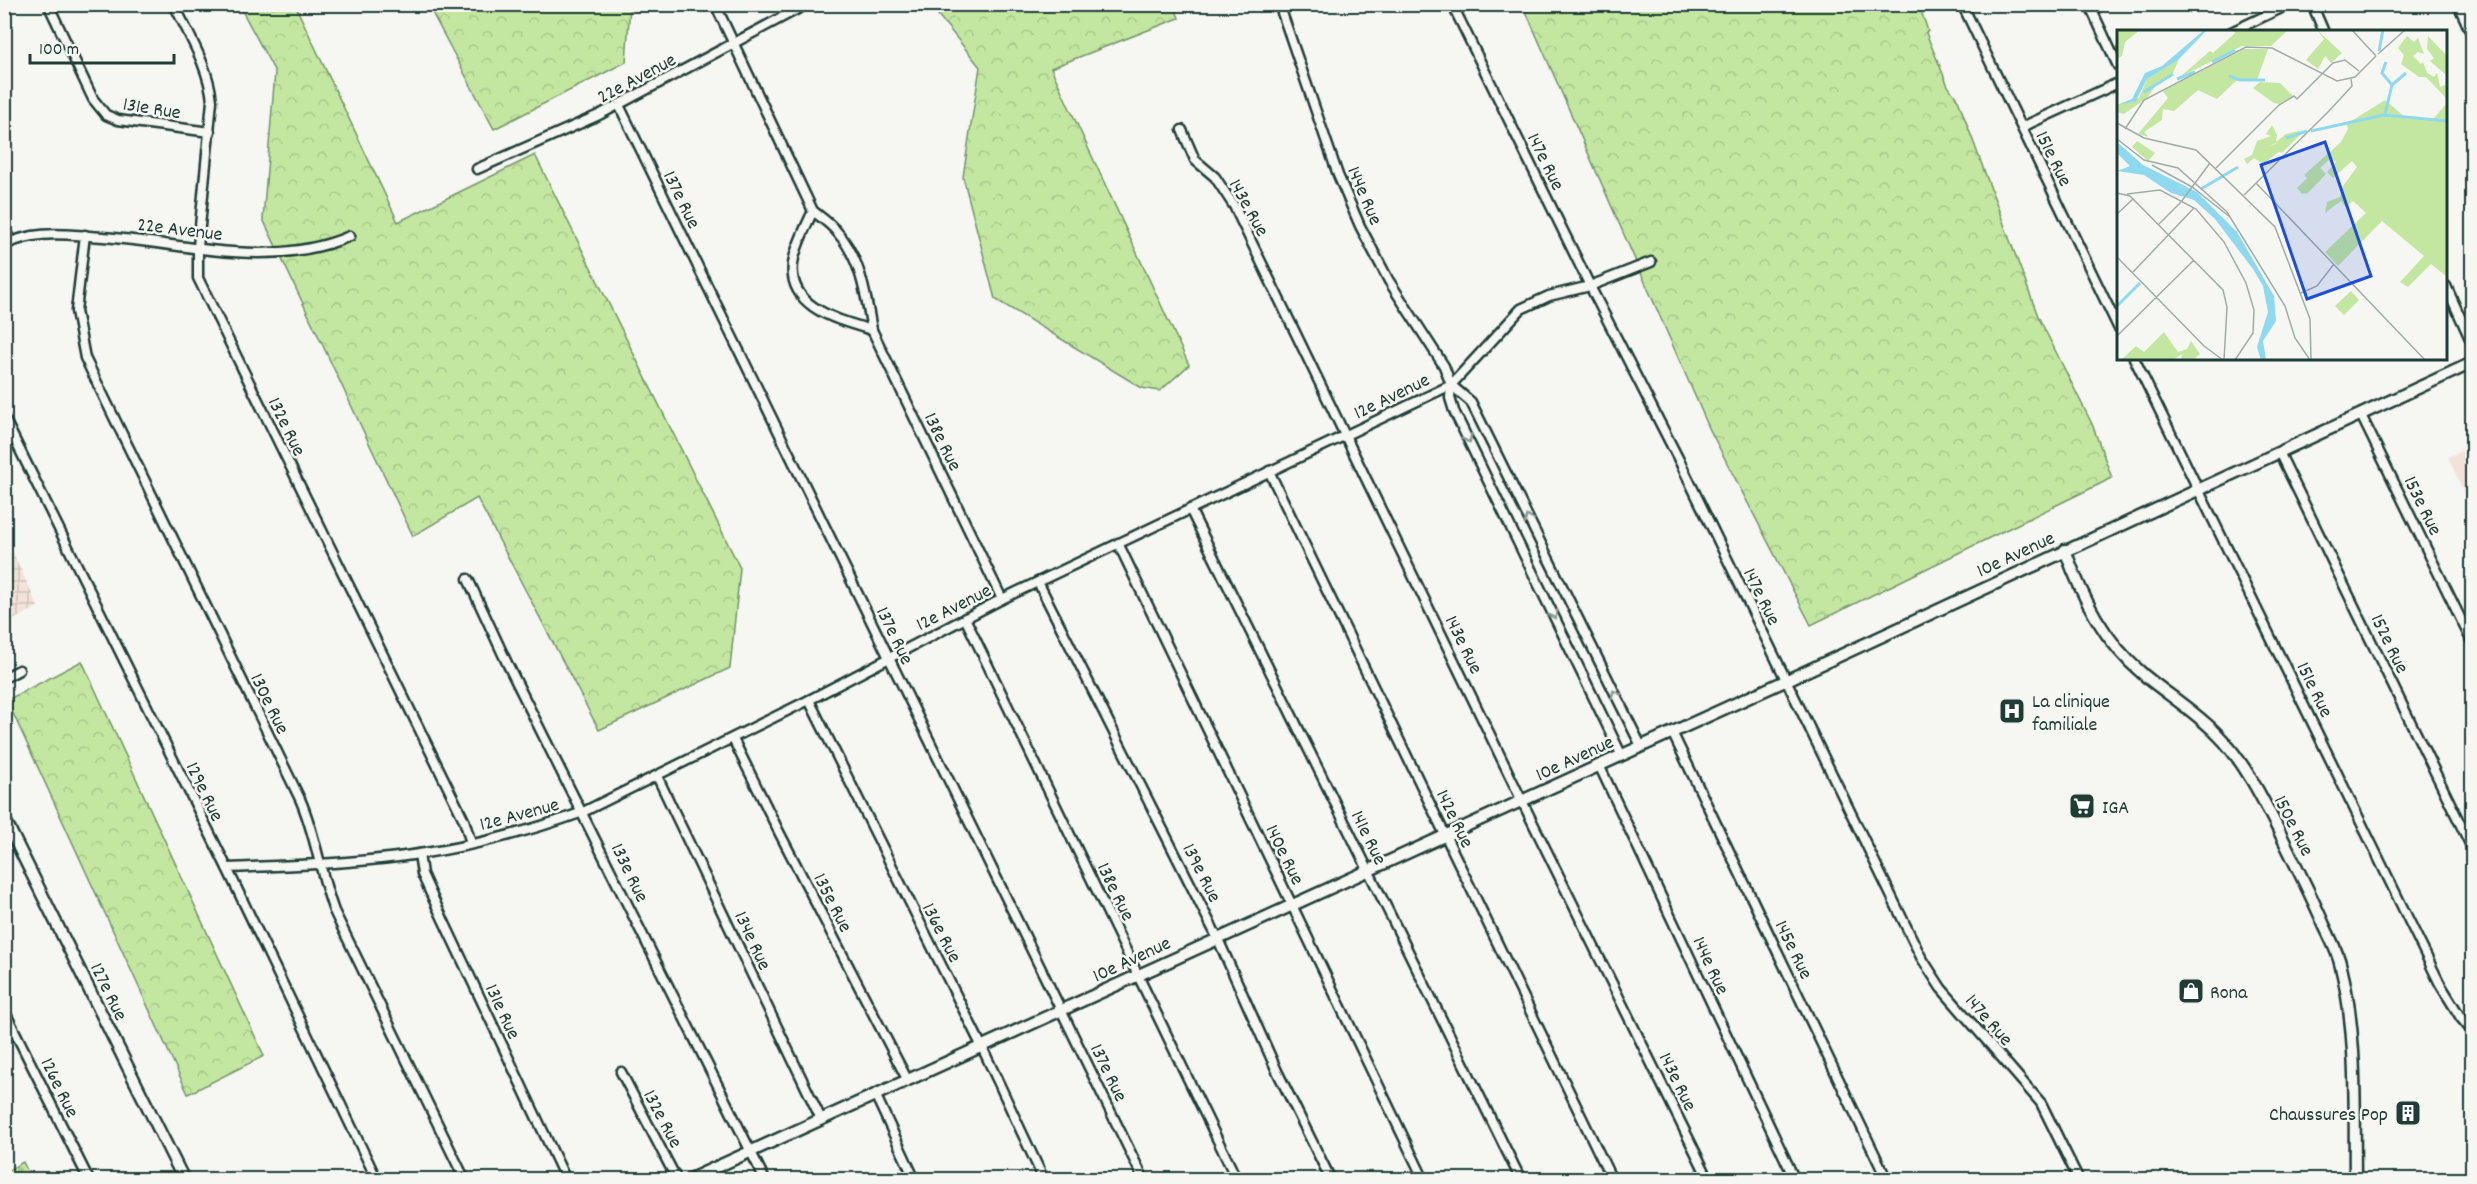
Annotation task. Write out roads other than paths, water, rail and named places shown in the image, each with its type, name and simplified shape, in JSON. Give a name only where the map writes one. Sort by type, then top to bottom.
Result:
[{"type":"street","name":"131e Rue","points":[[48,4],[93,99],[106,115],[118,120],[210,132]]},
{"type":"street","name":"132e Rue","points":[[174,4],[210,85],[210,132],[198,248],[198,278],[201,287],[464,820],[471,843]]},
{"type":"street","name":"138e Rue","points":[[715,4],[813,211],[840,234],[856,264],[863,285],[872,330],[1002,599]]},
{"type":"street","name":"22e Avenue","points":[[477,169],[618,105],[807,4]]},
{"type":"street","name":"144e Rue","points":[[1279,4],[1338,175],[1360,226],[1389,281],[1444,366],[1451,385],[1450,398],[1454,411],[1622,754]]},
{"type":"street","name":"147e Rue","points":[[1452,4],[1590,286],[1679,460],[1921,957],[1941,988],[2041,1103],[2079,1179]]},
{"type":"street","name":"151e Rue","points":[[1962,4],[2117,325]]},
{"type":"street","points":[[2089,4],[2117,64]]},
{"type":"street","points":[[2235,30],[2290,4]]},
{"type":"street","points":[[2312,4],[2323,30]]},
{"type":"street","points":[[2458,4],[2472,34]]},
{"type":"street","points":[[2022,128],[2117,83]]},
{"type":"street","name":"137e Rue","points":[[618,105],[1144,1179]]},
{"type":"street","name":"143e Rue","points":[[1182,130],[1195,160],[1215,177],[1234,206],[1522,801],[1709,1179]]},
{"type":"street","points":[[813,211],[794,258],[792,270],[795,283],[803,299],[817,311],[872,330]]},
{"type":"street","points":[[4,228],[8,243]]},
{"type":"street","name":"22e Avenue","points":[[8,243],[33,234],[45,233],[144,240],[260,254],[313,249],[350,236]]},
{"type":"street","name":"130e Rue","points":[[85,235],[76,311],[85,358],[300,799],[322,864],[326,890],[346,939],[465,1179]]},
{"type":"street","name":"12e Avenue","points":[[227,868],[322,864],[419,854],[546,825],[583,812],[810,700],[1002,599],[1451,385],[1521,309],[1549,296],[1590,286],[1651,262]]},
{"type":"street","points":[[2447,290],[2472,343]]},
{"type":"street","name":"151e Rue","points":[[2135,360],[2440,984],[2472,1031]]},
{"type":"street","name":"10e Avenue","points":[[688,1179],[1785,681],[2472,363]]},
{"type":"street","name":"144e Rue","points":[[1451,385],[1471,402],[1641,746]]},
{"type":"street","name":"153e Rue","points":[[2361,415],[2472,642]]},
{"type":"street","name":"129e Rue","points":[[4,418],[227,868],[376,1179]]},
{"type":"street","name":"152e Rue","points":[[2279,452],[2472,848]]},
{"type":"street","name":"142e Rue","points":[[1269,471],[1612,1179]]},
{"type":"street","name":"141e Rue","points":[[1190,508],[1521,1179]]},
{"type":"street","name":"140e Rue","points":[[1118,543],[1424,1179]]},
{"type":"street","name":"150e Rue","points":[[2065,550],[2081,594],[2119,651],[2142,674],[2206,723],[2220,736],[2234,755],[2267,807],[2312,898],[2341,965],[2348,1000],[2352,1048],[2355,1179]]},
{"type":"street","name":"133e Rue","points":[[468,579],[507,663],[765,1179]]},
{"type":"street","name":"139e Rue","points":[[1038,582],[1217,937],[1277,1071],[1331,1179]]},
{"type":"street","name":"138e Rue","points":[[965,618],[1237,1179]]},
{"type":"street","points":[[4,678],[19,670]]},
{"type":"street","name":"136e Rue","points":[[810,700],[981,1045],[1044,1179]]},
{"type":"street","name":"145e Rue","points":[[1672,732],[1887,1179]]},
{"type":"street","name":"135e Rue","points":[[733,739],[778,832],[907,1079]]},
{"type":"street","name":"144e Rue","points":[[1599,765],[1795,1179]]},
{"type":"street","name":"134e Rue","points":[[657,776],[821,1119]]},
{"type":"street","name":"127e Rue","points":[[4,818],[183,1179]]},
{"type":"street","name":"131e Rue","points":[[419,854],[422,874],[566,1179]]},
{"type":"street","name":"126e Rue","points":[[4,1010],[88,1179]]},
{"type":"street","name":"132e Rue","points":[[621,1072],[677,1179]]},
{"type":"street","points":[[874,1094],[915,1179]]},
{"type":"place","name":"La clinique familiale","points":[[2012,711]]},
{"type":"place","name":"IGA","points":[[2082,806]]},
{"type":"place","name":"Rona","points":[[2191,991]]},
{"type":"place","name":"Chaussures Pop","points":[[2408,1113]]}]
